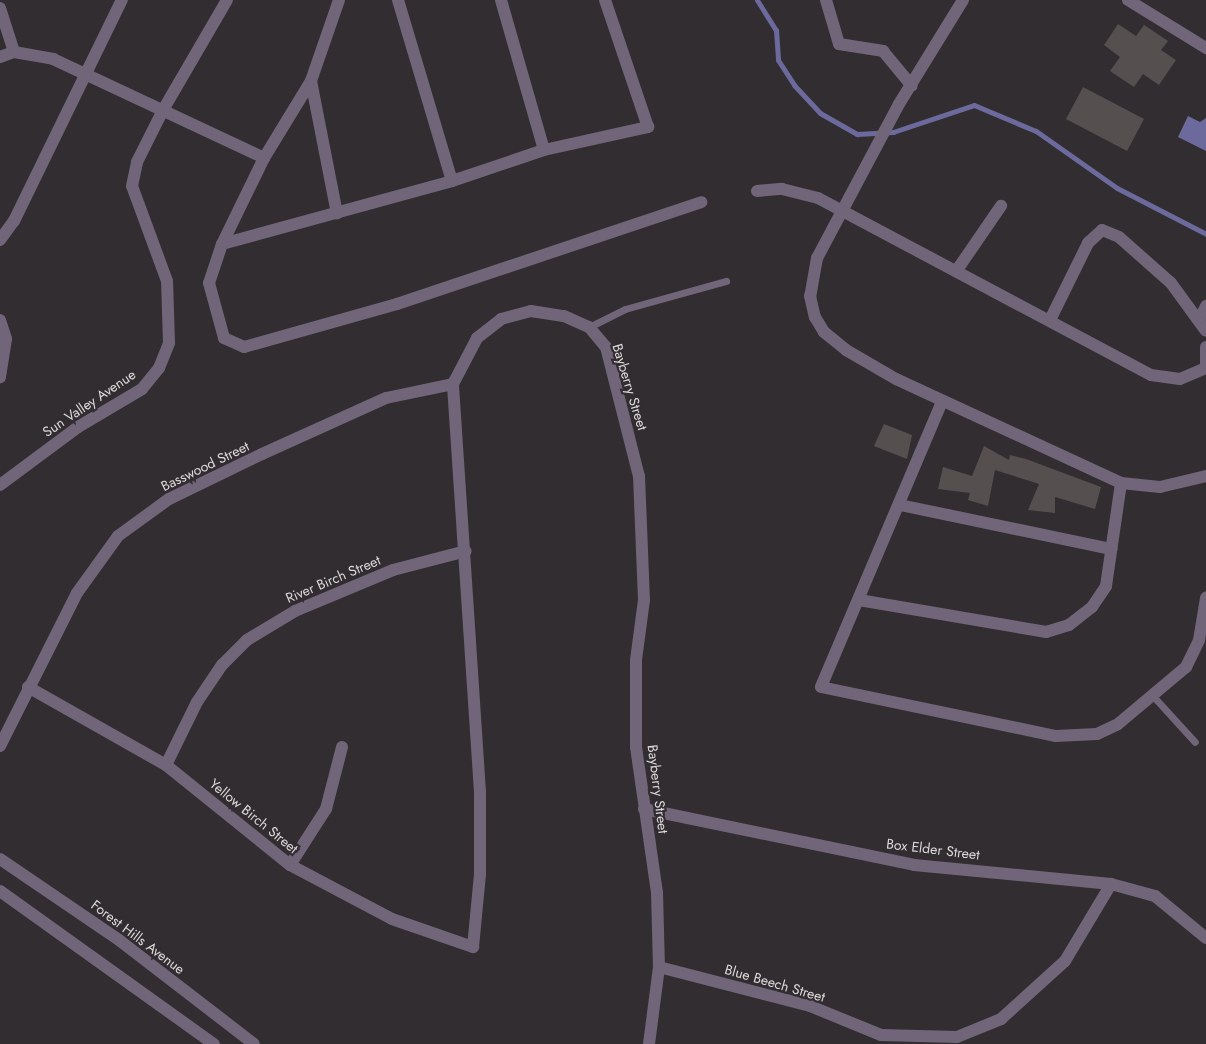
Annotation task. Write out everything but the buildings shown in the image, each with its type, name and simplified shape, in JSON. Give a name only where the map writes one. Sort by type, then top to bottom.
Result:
[{"type":"street","points":[[0,240],[14,221],[122,0]]},
{"type":"street","name":"Sun Valley Avenue","points":[[0,485],[78,428],[142,389],[159,368],[169,342],[167,281],[132,186],[137,162],[163,110],[227,0]]},
{"type":"street","points":[[339,0],[311,81],[264,158],[222,244],[209,283],[224,338],[244,346],[397,304],[701,202]]},
{"type":"street","points":[[398,0],[452,181]]},
{"type":"street","points":[[501,0],[544,150]]},
{"type":"street","points":[[222,244],[452,181],[544,150],[648,128],[605,0]]},
{"type":"street","points":[[826,0],[840,44],[883,51],[912,86]]},
{"type":"street","points":[[963,0],[912,86],[899,104],[840,209],[817,258],[810,296],[815,317],[824,332],[846,350],[941,404],[1121,484],[1160,487],[1206,476]]},
{"type":"street","points":[[1128,0],[1206,48]]},
{"type":"street","points":[[0,8],[14,52]]},
{"type":"street","points":[[0,57],[14,52],[33,53],[86,74],[264,158]]},
{"type":"street","points":[[311,81],[337,212]]},
{"type":"street","points":[[757,191],[798,192],[840,209],[1051,318],[1151,375],[1180,380],[1206,367],[1206,347]]},
{"type":"street","points":[[957,270],[1001,206]]},
{"type":"street","points":[[1051,318],[1088,243],[1102,230],[1119,237],[1171,284],[1206,331]]},
{"type":"street","points":[[1199,320],[1206,306]]},
{"type":"street","name":"Bayberry Street","points":[[453,384],[476,338],[501,319],[531,311],[564,316],[588,327],[606,347],[640,476],[644,600],[636,660],[636,747],[657,892],[659,968],[649,1044]]},
{"type":"street","points":[[0,320],[6,339],[0,378]]},
{"type":"street","points":[[453,384],[466,551]]},
{"type":"street","name":"Basswood Street","points":[[0,746],[28,687],[77,593],[118,536],[169,499],[386,398],[453,384]]},
{"type":"street","points":[[941,404],[900,505],[820,687],[1076,737],[1118,724],[1154,696],[1186,667],[1199,640],[1206,598]]},
{"type":"street","points":[[859,600],[1046,632],[1069,625],[1092,607],[1106,586],[1121,484]]},
{"type":"street","points":[[900,505],[1111,549]]},
{"type":"street","name":"River Birch Street","points":[[166,765],[197,702],[222,664],[247,640],[295,610],[393,570],[466,551]]},
{"type":"street","name":"Yellow Birch Street","points":[[28,687],[166,765],[290,865],[392,919],[473,947],[480,792],[466,551]]},
{"type":"street","points":[[290,865],[326,810],[342,747]]},
{"type":"street","name":"Box Elder Street","points":[[644,809],[914,865],[1111,884],[1155,896],[1206,938]]},
{"type":"street","name":"Forest Hills Avenue","points":[[0,859],[119,940],[254,1044]]},
{"type":"street","name":"Blue Beech Street","points":[[659,968],[810,1006],[881,1035],[957,1037],[1001,1019],[1065,961],[1111,884]]},
{"type":"street","points":[[0,890],[214,1044]]},
{"type":"lane","points":[[588,327],[625,309],[726,281]]},
{"type":"lane","points":[[1154,696],[1195,742]]},
{"type":"shaded area","points":[[1188,116],[1200,122],[1206,118],[1206,151],[1178,137]]},
{"type":"waterway","points":[[757,0],[776,30],[778,60],[794,85],[820,113],[857,134],[893,132],[974,105],[1036,131],[1117,188],[1206,234]]}]
